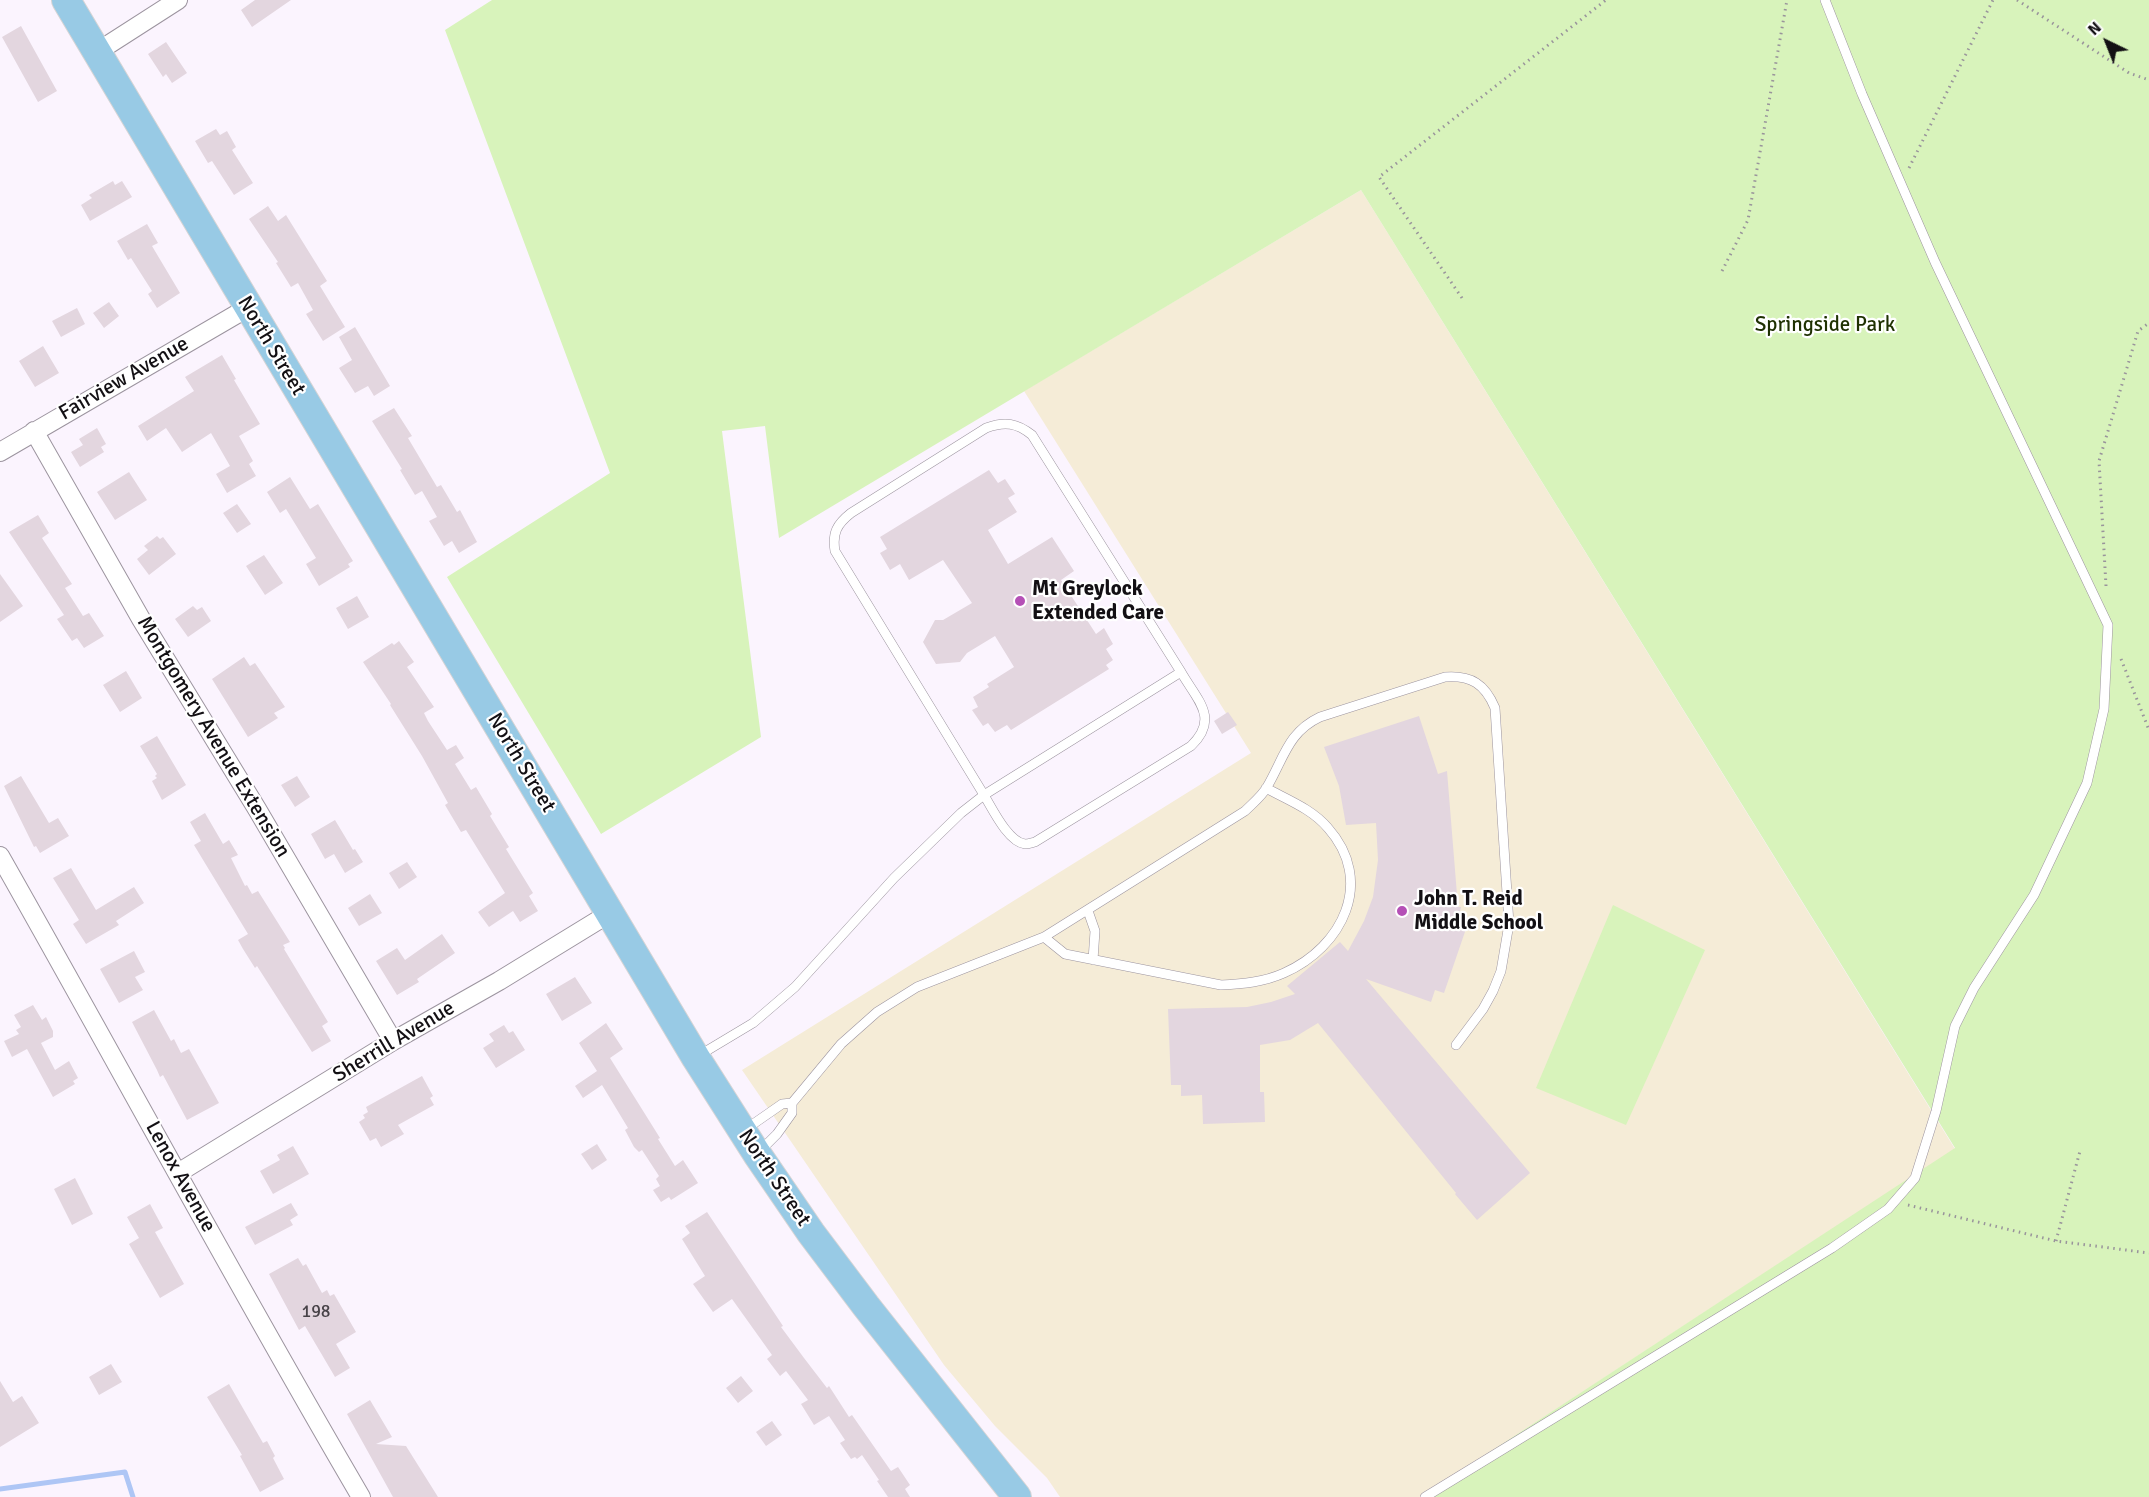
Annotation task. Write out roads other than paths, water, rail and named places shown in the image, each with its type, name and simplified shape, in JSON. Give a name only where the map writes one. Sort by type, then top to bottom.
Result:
[{"type":"main road","name":"North Street","points":[[66,0],[696,1058],[749,1143],[836,1268],[1017,1497]]},
{"type":"street","points":[[97,52],[178,0]]},
{"type":"street","name":"Fairview Avenue","points":[[0,452],[249,308]]},
{"type":"street","name":"Montgomery Avenue Extension","points":[[34,431],[141,619],[257,809],[393,1041]]},
{"type":"street","name":"Lenox Avenue","points":[[0,856],[287,1371],[361,1497]]},
{"type":"street","name":"Sherrill Avenue","points":[[178,1173],[393,1041],[499,981],[610,913]]},
{"type":"lane","points":[[1425,1497],[1832,1248],[1895,1202],[1915,1178],[1936,1111],[1955,1026],[1974,988],[2034,895],[2086,783],[2104,709],[2108,625],[1935,262],[1862,94],[1825,0]]},
{"type":"lane","points":[[998,423],[1010,423],[1032,435],[1205,712],[1204,731],[1191,746],[1035,842],[1024,844],[1010,836],[984,795],[835,551],[833,539],[836,527],[851,513],[967,440],[998,423]]},
{"type":"lane","points":[[696,1058],[753,1023],[781,1001],[930,842],[961,813],[984,795],[1181,672]]},
{"type":"lane","points":[[749,1143],[782,1104],[792,1102],[841,1044],[877,1012],[917,987],[1044,937],[1245,811],[1266,788],[1283,754],[1298,731],[1308,723],[1320,717],[1445,677],[1467,677],[1479,684],[1490,695],[1495,708],[1509,924],[1501,970],[1493,991],[1456,1045]]},
{"type":"lane","points":[[1044,937],[1065,954],[1221,985],[1245,984],[1287,972],[1317,951],[1331,938],[1341,923],[1351,890],[1352,873],[1338,839],[1319,818],[1309,810],[1266,788]]},
{"type":"lane","points":[[1088,911],[1095,931],[1093,960]]},
{"type":"lane","points":[[749,1143],[777,1134],[792,1113],[792,1102]]},
{"type":"waterway","points":[[0,1489],[125,1472],[133,1497]]},
{"type":"place","name":"Mt Greylock Extended Care","points":[[1020,601]]},
{"type":"place","name":"John T. Reid Middle School","points":[[1402,911]]},
{"type":"park label","name":"Springside Park","points":[[1825,325]]}]
